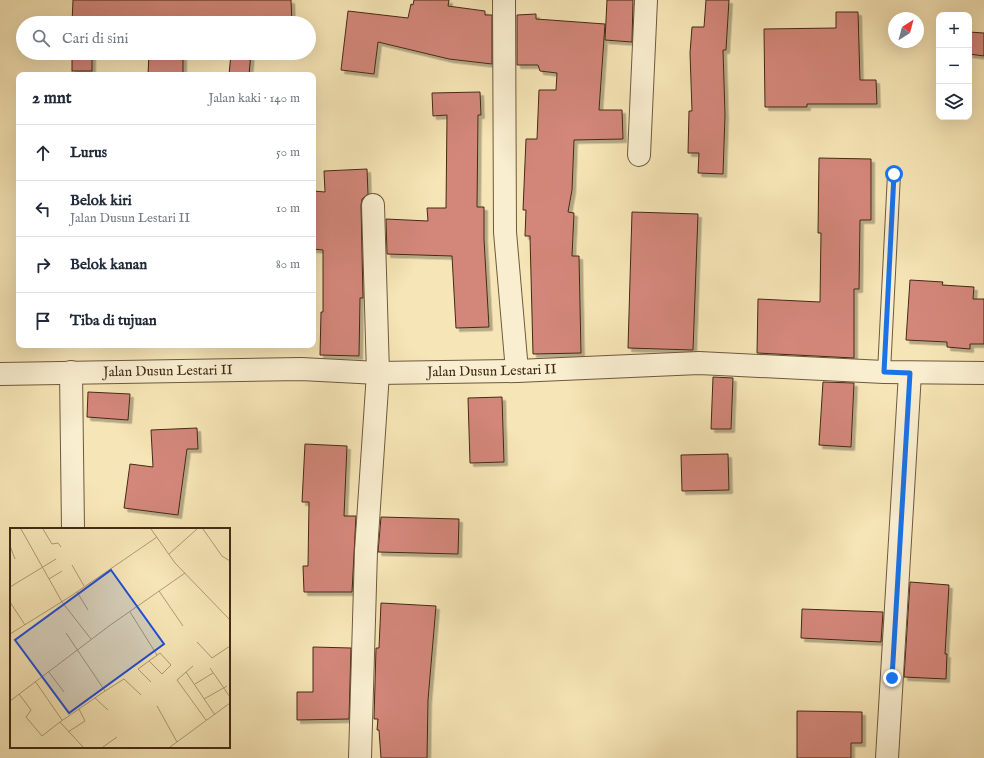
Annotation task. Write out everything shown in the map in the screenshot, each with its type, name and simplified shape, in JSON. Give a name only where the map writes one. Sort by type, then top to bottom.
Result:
[{"type":"street","points":[[504,0],[506,232],[517,371]]},
{"type":"street","points":[[639,155],[646,0]]},
{"type":"street","points":[[360,758],[366,551],[378,374],[373,205]]},
{"type":"street","name":"Jalan Dusun Lestari II","points":[[0,374],[71,372],[225,372],[301,369],[378,374],[517,371],[699,364],[910,373],[984,373]]},
{"type":"street","points":[[71,372],[74,528]]},
{"type":"street","points":[[887,758],[910,373]]},
{"type":"lane","points":[[884,372],[894,174]]},
{"type":"building","points":[[73,0],[291,0],[292,16],[72,16]]},
{"type":"building","points":[[414,0],[449,0],[448,6],[485,11],[485,15],[492,15],[492,64],[449,59],[378,42],[374,74],[341,70],[348,11],[408,18],[411,4],[413,5]]},
{"type":"building","points":[[607,0],[633,0],[632,42],[605,40]]},
{"type":"building","points":[[706,0],[729,0],[726,50],[723,50],[725,115],[723,174],[698,173],[699,153],[688,153],[689,111],[692,111],[690,53],[692,27],[704,27]]},
{"type":"building","points":[[836,12],[858,12],[860,80],[876,80],[877,104],[807,104],[807,107],[765,107],[764,29],[836,28]]},
{"type":"building","points":[[536,14],[536,19],[605,24],[599,110],[622,110],[623,139],[574,140],[572,190],[568,212],[574,213],[572,256],[579,256],[581,353],[533,354],[530,236],[525,236],[526,210],[523,210],[526,139],[537,139],[539,90],[556,90],[557,73],[540,71],[538,65],[517,65],[517,15]]},
{"type":"building","points":[[972,32],[984,33],[984,56],[972,54]]},
{"type":"building","points":[[72,60],[92,60],[92,71],[72,71]]},
{"type":"building","points":[[149,60],[183,60],[183,72],[148,72]]},
{"type":"building","points":[[230,60],[250,60],[249,72],[229,72]]},
{"type":"building","points":[[480,92],[481,115],[478,115],[477,207],[484,207],[484,239],[489,327],[456,328],[452,256],[387,254],[386,219],[428,221],[427,208],[446,208],[447,115],[433,116],[432,93]]},
{"type":"building","points":[[819,158],[871,159],[871,220],[860,220],[859,289],[854,289],[854,358],[757,353],[758,299],[820,302],[821,233],[818,233]]},
{"type":"building","points":[[367,169],[368,194],[362,199],[361,205],[363,298],[360,298],[359,356],[320,355],[321,312],[323,312],[323,250],[316,249],[316,191],[325,192],[324,171]]},
{"type":"building","points":[[632,212],[698,214],[693,350],[628,348]]},
{"type":"building","points":[[910,280],[943,282],[942,285],[974,287],[973,299],[984,299],[984,344],[970,344],[970,349],[947,347],[947,342],[906,340]]},
{"type":"building","points":[[713,377],[733,378],[731,429],[711,429]]},
{"type":"building","points":[[823,382],[854,383],[851,447],[819,445]]},
{"type":"building","points":[[88,392],[130,394],[128,420],[87,417]]},
{"type":"building","points":[[502,397],[504,462],[470,463],[468,398]]},
{"type":"building","points":[[197,428],[198,449],[187,449],[178,515],[124,508],[130,464],[153,467],[151,430]]},
{"type":"building","points":[[305,444],[347,446],[344,516],[356,516],[352,592],[304,592],[303,566],[308,566],[309,502],[302,502]]},
{"type":"building","points":[[728,454],[729,490],[682,491],[681,455]]},
{"type":"building","points":[[381,517],[459,519],[458,554],[378,552]]},
{"type":"building","points":[[910,582],[949,585],[945,654],[947,654],[946,679],[904,677]]},
{"type":"building","points":[[381,603],[436,606],[428,700],[427,758],[381,758],[379,730],[377,730],[378,719],[374,719],[376,648],[379,648]]},
{"type":"building","points":[[802,609],[883,612],[881,642],[801,638]]},
{"type":"building","points":[[313,647],[351,648],[349,719],[297,720],[297,692],[313,692]]},
{"type":"building","points":[[797,711],[862,712],[862,743],[851,743],[851,758],[797,758]]},
{"type":"route","points":[[892,678],[910,373],[884,372],[894,174]]}]
